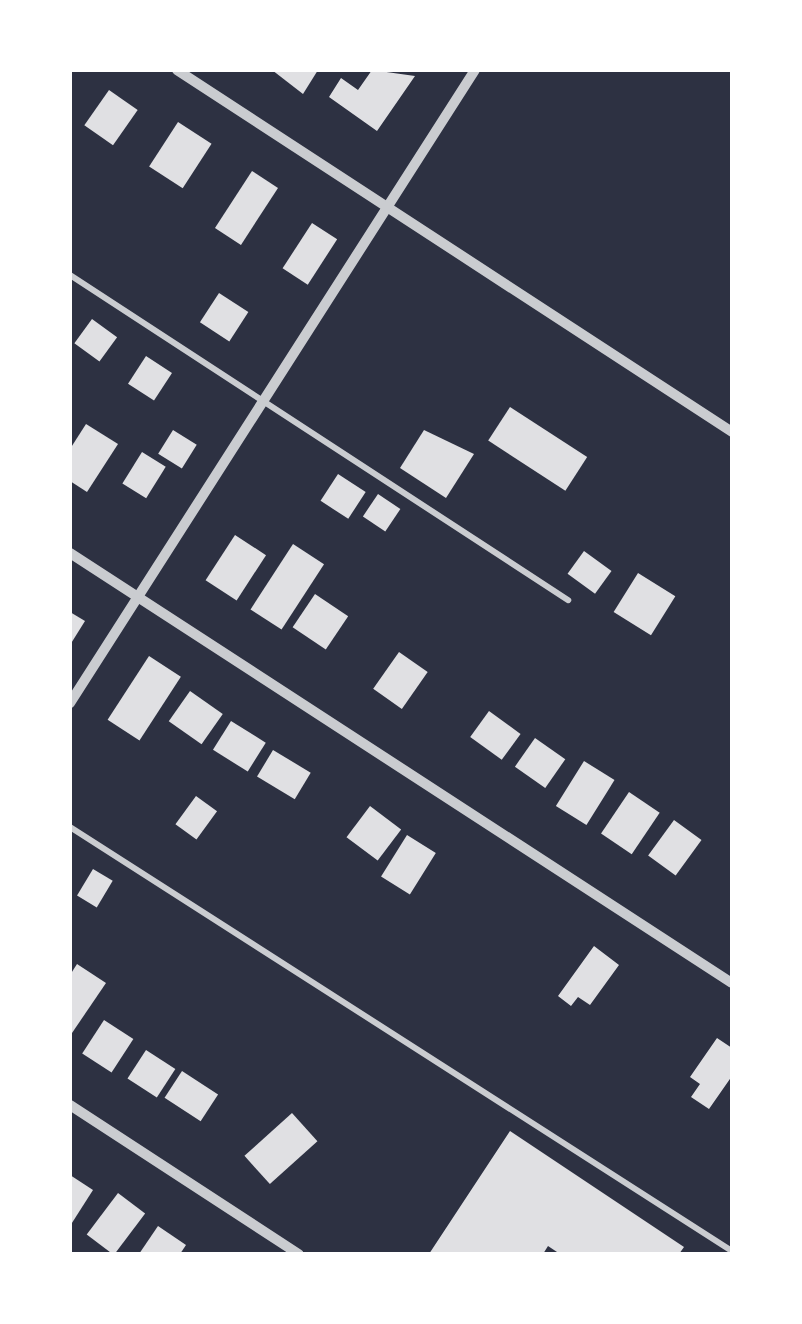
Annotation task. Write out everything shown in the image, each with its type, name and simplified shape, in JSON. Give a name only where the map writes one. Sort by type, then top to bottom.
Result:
[{"type":"street","points":[[177,70],[732,432]]},
{"type":"street","points":[[70,703],[476,70]]},
{"type":"street","points":[[70,553],[732,983]]},
{"type":"street","points":[[70,1106],[299,1254]]},
{"type":"lane","points":[[70,275],[568,600]]},
{"type":"lane","points":[[70,827],[732,1251]]},
{"type":"building","points":[[272,70],[318,70],[303,94]]},
{"type":"building","points":[[372,70],[415,76],[377,131],[329,97],[341,78],[358,90]]},
{"type":"building","points":[[109,90],[138,110],[113,145],[84,125]]},
{"type":"building","points":[[178,122],[212,144],[183,188],[149,166]]},
{"type":"building","points":[[252,171],[278,188],[241,245],[215,228]]},
{"type":"building","points":[[312,223],[337,239],[308,285],[283,268]]},
{"type":"building","points":[[219,293],[248,312],[229,341],[200,322]]},
{"type":"building","points":[[92,319],[117,337],[99,361],[74,343]]},
{"type":"building","points":[[146,356],[172,373],[154,401],[128,384]]},
{"type":"building","points":[[510,407],[587,457],[565,491],[488,441]]},
{"type":"building","points":[[86,424],[118,444],[87,492],[70,481],[70,449]]},
{"type":"building","points":[[173,430],[197,445],[182,469],[158,454]]},
{"type":"building","points":[[424,430],[474,454],[446,498],[400,468]]},
{"type":"building","points":[[142,452],[166,467],[146,498],[122,483]]},
{"type":"building","points":[[338,474],[366,492],[348,519],[321,501]]},
{"type":"building","points":[[378,494],[400,509],[385,531],[363,516]]},
{"type":"building","points":[[235,535],[266,555],[237,600],[206,580]]},
{"type":"building","points":[[293,544],[324,564],[282,630],[251,609]]},
{"type":"building","points":[[584,551],[612,571],[595,594],[568,574]]},
{"type":"building","points":[[638,573],[675,596],[651,635],[614,612]]},
{"type":"building","points":[[315,594],[348,616],[326,650],[293,627]]},
{"type":"building","points":[[70,612],[85,621],[70,645]]},
{"type":"building","points":[[399,652],[428,672],[402,709],[373,689]]},
{"type":"building","points":[[149,656],[181,677],[139,740],[108,720]]},
{"type":"building","points":[[190,691],[223,714],[202,744],[169,721]]},
{"type":"building","points":[[489,711],[521,734],[502,760],[470,737]]},
{"type":"building","points":[[231,721],[266,743],[248,772],[213,750]]},
{"type":"building","points":[[535,738],[565,759],[545,788],[515,767]]},
{"type":"building","points":[[273,750],[311,773],[295,799],[257,777]]},
{"type":"building","points":[[584,761],[615,780],[586,825],[556,806]]},
{"type":"building","points":[[629,792],[660,813],[632,854],[601,833]]},
{"type":"building","points":[[196,796],[217,811],[196,840],[175,824]]},
{"type":"building","points":[[370,806],[401,829],[378,861],[347,837]]},
{"type":"building","points":[[674,820],[702,840],[676,876],[648,856]]},
{"type":"building","points":[[407,835],[436,853],[410,895],[381,877]]},
{"type":"building","points":[[93,869],[113,881],[97,907],[77,896]]},
{"type":"building","points":[[594,946],[619,965],[590,1005],[578,997],[571,1006],[558,996]]},
{"type":"building","points":[[77,964],[106,983],[72,1033],[70,975]]},
{"type":"building","points":[[104,1020],[133,1039],[112,1073],[82,1054]]},
{"type":"building","points":[[717,1038],[732,1048],[732,1076],[709,1109],[691,1097],[700,1084],[690,1077]]},
{"type":"building","points":[[146,1050],[175,1069],[157,1098],[127,1079]]},
{"type":"building","points":[[182,1071],[218,1094],[201,1121],[165,1098]]},
{"type":"building","points":[[292,1113],[317,1141],[270,1184],[244,1156]]},
{"type":"building","points":[[510,1131],[684,1247],[679,1254],[560,1254],[548,1246],[543,1254],[429,1254]]},
{"type":"building","points":[[70,1175],[93,1190],[70,1226]]},
{"type":"building","points":[[118,1193],[145,1213],[115,1254],[87,1235]]},
{"type":"building","points":[[158,1226],[186,1245],[180,1254],[139,1254]]}]
